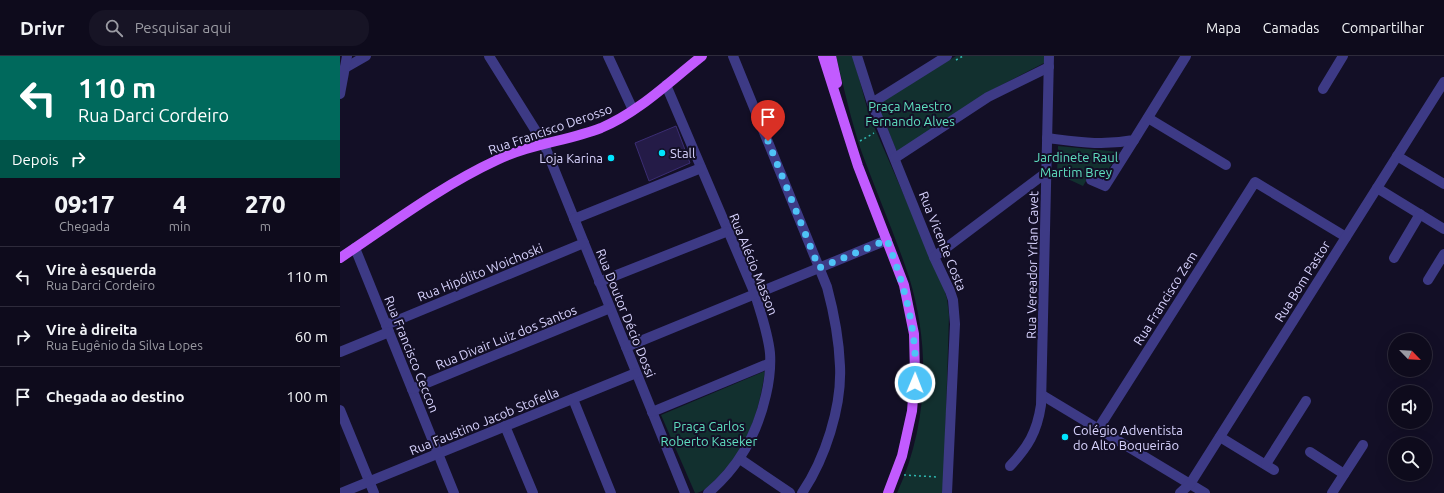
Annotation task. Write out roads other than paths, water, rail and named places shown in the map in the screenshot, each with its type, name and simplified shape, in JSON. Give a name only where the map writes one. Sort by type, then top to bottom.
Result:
[{"type":"main road","name":"Rua Francisco Derosso","points":[[340,258],[468,174],[498,159],[519,151],[600,128],[633,110],[702,56]]},
{"type":"main road","points":[[823,56],[851,146],[898,267],[908,303],[915,354],[915,380],[912,411],[904,448],[888,493]]},
{"type":"main road","points":[[831,56],[840,107]]},
{"type":"street","points":[[340,94],[347,56]]},
{"type":"street","points":[[345,68],[366,56]]},
{"type":"street","name":"Rua Doutor Décio Dossi","points":[[489,56],[544,144],[685,493]]},
{"type":"street","points":[[608,56],[633,110]]},
{"type":"street","points":[[733,56],[819,268],[826,287],[836,325],[840,366],[840,385],[832,425],[818,465],[802,493]]},
{"type":"street","name":"Rua Vicente Costa","points":[[857,56],[872,103],[934,257],[953,300],[954,311],[947,493]]},
{"type":"street","name":"Rua Vereador Yrlan Cavet","points":[[1010,466],[1026,449],[1032,439],[1040,415],[1042,395],[1049,56]]},
{"type":"street","points":[[1091,180],[1105,186],[1186,56]]},
{"type":"street","points":[[1323,89],[1343,56]]},
{"type":"street","points":[[872,103],[952,58]]},
{"type":"street","points":[[895,158],[988,97],[1049,67]]},
{"type":"street","name":"Rua Bom Pastor","points":[[1180,493],[1190,484],[1444,82]]},
{"type":"street","name":"Rua Alécio Masson","points":[[666,85],[755,294],[766,333],[770,363],[767,389],[760,417],[750,443],[740,459],[725,477],[708,493]]},
{"type":"street","points":[[1148,118],[1226,165]]},
{"type":"street","points":[[1047,138],[1101,144],[1115,144],[1134,140]]},
{"type":"street","points":[[1397,156],[1444,184]]},
{"type":"street","points":[[574,219],[701,168]]},
{"type":"street","points":[[934,257],[1047,172]]},
{"type":"street","name":"Rua Francisco Zem","points":[[1098,429],[1255,182],[1346,237]]},
{"type":"street","points":[[1377,188],[1444,229]]},
{"type":"street","points":[[1394,258],[1420,214]]},
{"type":"street","points":[[599,282],[728,231]]},
{"type":"street","points":[[626,347],[887,240]]},
{"type":"street","name":"Rua Hipólito Woichoski","points":[[340,352],[388,328],[584,244]]},
{"type":"street","name":"Rua Francisco Ceccon","points":[[355,248],[454,493]]},
{"type":"street","points":[[1428,280],[1444,254]]},
{"type":"street","name":"Rua Divair Luiz dos Santos","points":[[412,389],[610,308]]},
{"type":"street","points":[[652,412],[770,363]]},
{"type":"street","name":"Rua Faustino Jacob Stofella","points":[[341,493],[636,373]]},
{"type":"street","points":[[1042,395],[1205,493]]},
{"type":"street","points":[[573,399],[611,493]]},
{"type":"street","points":[[1220,437],[1270,467],[1306,401]]},
{"type":"street","points":[[340,410],[374,493]]},
{"type":"street","points":[[505,426],[533,493]]},
{"type":"street","points":[[1332,493],[1363,445]]},
{"type":"street","points":[[1310,452],[1344,474]]},
{"type":"street","points":[[740,459],[790,493]]},
{"type":"place","name":"Stall","points":[[662,153]]},
{"type":"place","name":"Loja Karina","points":[[611,158]]},
{"type":"place","name":"Colégio Adventista do Alto Boqueirão","points":[[1065,437]]},
{"type":"park label","name":"Praça Maestro Fernando Alves","points":[[910,114]]},
{"type":"park label","name":"Jardinete Raul Martim Brey","points":[[1076,164]]},
{"type":"park label","name":"Praça Carlos Roberto Kaseker","points":[[709,434]]}]
